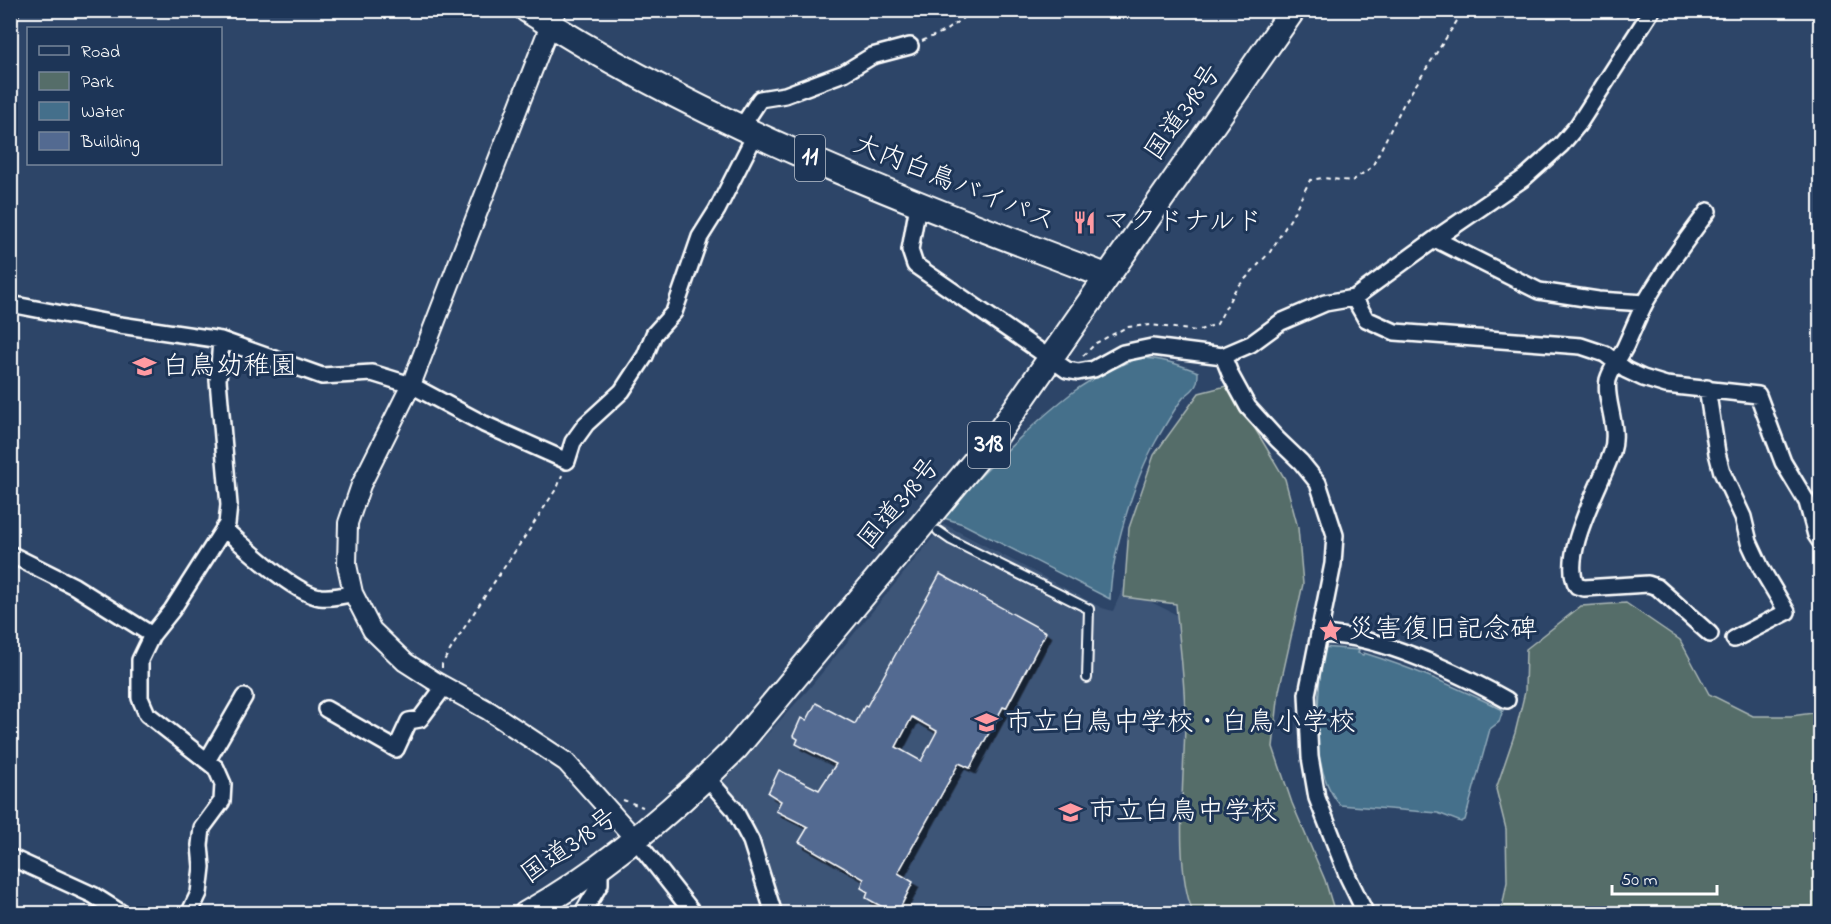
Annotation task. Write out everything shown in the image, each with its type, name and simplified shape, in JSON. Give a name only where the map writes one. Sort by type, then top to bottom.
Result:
[{"type":"highway","name":"大内白鳥バイパス","points":[[527,10],[554,18],[653,84],[748,131],[918,205],[1106,276]]},
{"type":"highway","name":"国道318号","points":[[526,914],[600,868],[707,778],[932,526],[997,435],[1060,364],[1106,276],[1293,10]]},
{"type":"street","points":[[918,205],[910,250],[915,265],[1060,364],[1078,372],[1094,369],[1123,352],[1152,347],[1223,356],[1251,344],[1281,322],[1325,303],[1354,298],[1435,238],[1524,178],[1562,146],[1652,10]]},
{"type":"street","points":[[554,18],[411,386],[360,485],[348,523],[347,565],[353,593],[372,630],[405,662],[443,680],[566,762],[635,839],[694,914]]},
{"type":"street","points":[[10,304],[120,325],[221,340],[322,376],[372,373],[411,386],[484,424],[567,461],[573,442],[586,424],[622,391],[645,356],[654,334],[674,312],[700,237],[717,210],[760,99],[785,95],[844,73],[872,56],[910,46]]},
{"type":"street","points":[[1708,211],[1683,244],[1645,303],[1608,379],[1615,441],[1612,453],[1595,488],[1573,554],[1573,579],[1576,586],[1584,588],[1648,584],[1657,587],[1710,634]]},
{"type":"street","points":[[1435,238],[1539,291],[1598,300],[1645,303]]},
{"type":"street","points":[[1354,298],[1366,319],[1395,332],[1581,346],[1605,354],[1643,378],[1666,385],[1758,395],[1783,462],[1806,502],[1816,535],[1821,541]]},
{"type":"street","points":[[189,914],[199,893],[202,828],[222,801],[223,784],[216,768],[147,714],[140,698],[140,660],[152,635],[172,610],[228,524],[229,505],[218,380],[221,340]]},
{"type":"street","points":[[1223,356],[1248,407],[1318,483],[1335,536],[1333,564],[1307,694],[1310,757],[1317,798],[1348,877],[1366,914]]},
{"type":"street","points":[[1707,388],[1722,472],[1743,517],[1749,542],[1762,570],[1787,612],[1734,639]]},
{"type":"street","points":[[224,529],[301,591],[319,597],[336,597],[353,593]]},
{"type":"street","points":[[10,555],[74,586],[152,635]]},
{"type":"street","points":[[1319,633],[1357,639],[1402,653],[1484,687],[1506,700]]},
{"type":"street","points":[[326,709],[396,749],[409,721],[420,719],[443,680]]},
{"type":"street","points":[[207,761],[244,698]]},
{"type":"street","points":[[707,778],[734,809],[751,841],[774,914]]},
{"type":"street","points":[[10,857],[93,895],[123,914]]},
{"type":"street","points":[[582,914],[600,884],[600,868]]},
{"type":"lane","points":[[932,526],[951,540],[1089,609],[1087,678]]},
{"type":"path","points":[[910,46],[945,31],[974,10]]},
{"type":"path","points":[[1060,364],[1127,327],[1151,325],[1197,331],[1217,324],[1235,290],[1270,252],[1291,218],[1310,180],[1322,178],[1352,181],[1372,167],[1403,105],[1464,10]]},
{"type":"path","points":[[443,680],[442,664],[558,486],[567,461]]},
{"type":"path","points":[[618,798],[647,809],[661,818]]},
{"type":"shaded area","name":"市立白鳥中学校・白鳥小学校","points":[[944,524],[1102,608],[1113,611],[1123,588],[1187,620],[1209,890],[1191,913],[784,913],[743,809],[725,790],[724,781],[807,691]]},
{"type":"green space","points":[[1226,386],[1251,422],[1285,479],[1298,528],[1303,584],[1279,691],[1273,747],[1292,803],[1325,880],[1335,913],[1193,913],[1183,869],[1185,704],[1176,604],[1124,597],[1129,528],[1154,455],[1199,393]]},
{"type":"green space","points":[[1626,603],[1680,640],[1709,694],[1753,716],[1791,716],[1820,712],[1820,913],[1501,913],[1507,882],[1506,829],[1496,789],[1515,733],[1525,692],[1526,649],[1581,606]]},
{"type":"water","points":[[1139,358],[1162,360],[1183,366],[1198,372],[1198,378],[1195,387],[1183,398],[1165,425],[1140,476],[1119,540],[1110,599],[963,524],[944,518],[951,509],[949,508],[979,478],[1057,405],[1089,382]]},
{"type":"water","points":[[1322,647],[1359,650],[1358,653],[1363,655],[1364,653],[1418,672],[1503,710],[1499,722],[1490,729],[1465,820],[1461,822],[1438,813],[1340,805],[1324,776],[1318,744],[1320,677],[1316,671]]},
{"type":"building","points":[[940,574],[1046,632],[1006,708],[1003,707],[970,768],[959,763],[898,873],[913,882],[897,914],[866,898],[868,892],[861,888],[864,879],[799,842],[808,827],[776,811],[781,801],[768,793],[779,770],[819,790],[836,764],[796,744],[798,739],[793,736],[801,718],[807,720],[816,703],[855,724],[865,705],[867,706]],"holes":[[[912,717],[937,731],[921,761],[896,747]]]},
{"type":"place","name":"マクドナルド","points":[[1085,222]]},
{"type":"place","name":"白鳥幼稚園","points":[[144,367]]},
{"type":"place","name":"災害復旧記念碑","points":[[1330,630]]},
{"type":"place","name":"市立白鳥中学校・白鳥小学校","points":[[987,723]]},
{"type":"place","name":"市立白鳥中学校","points":[[1071,812]]}]
